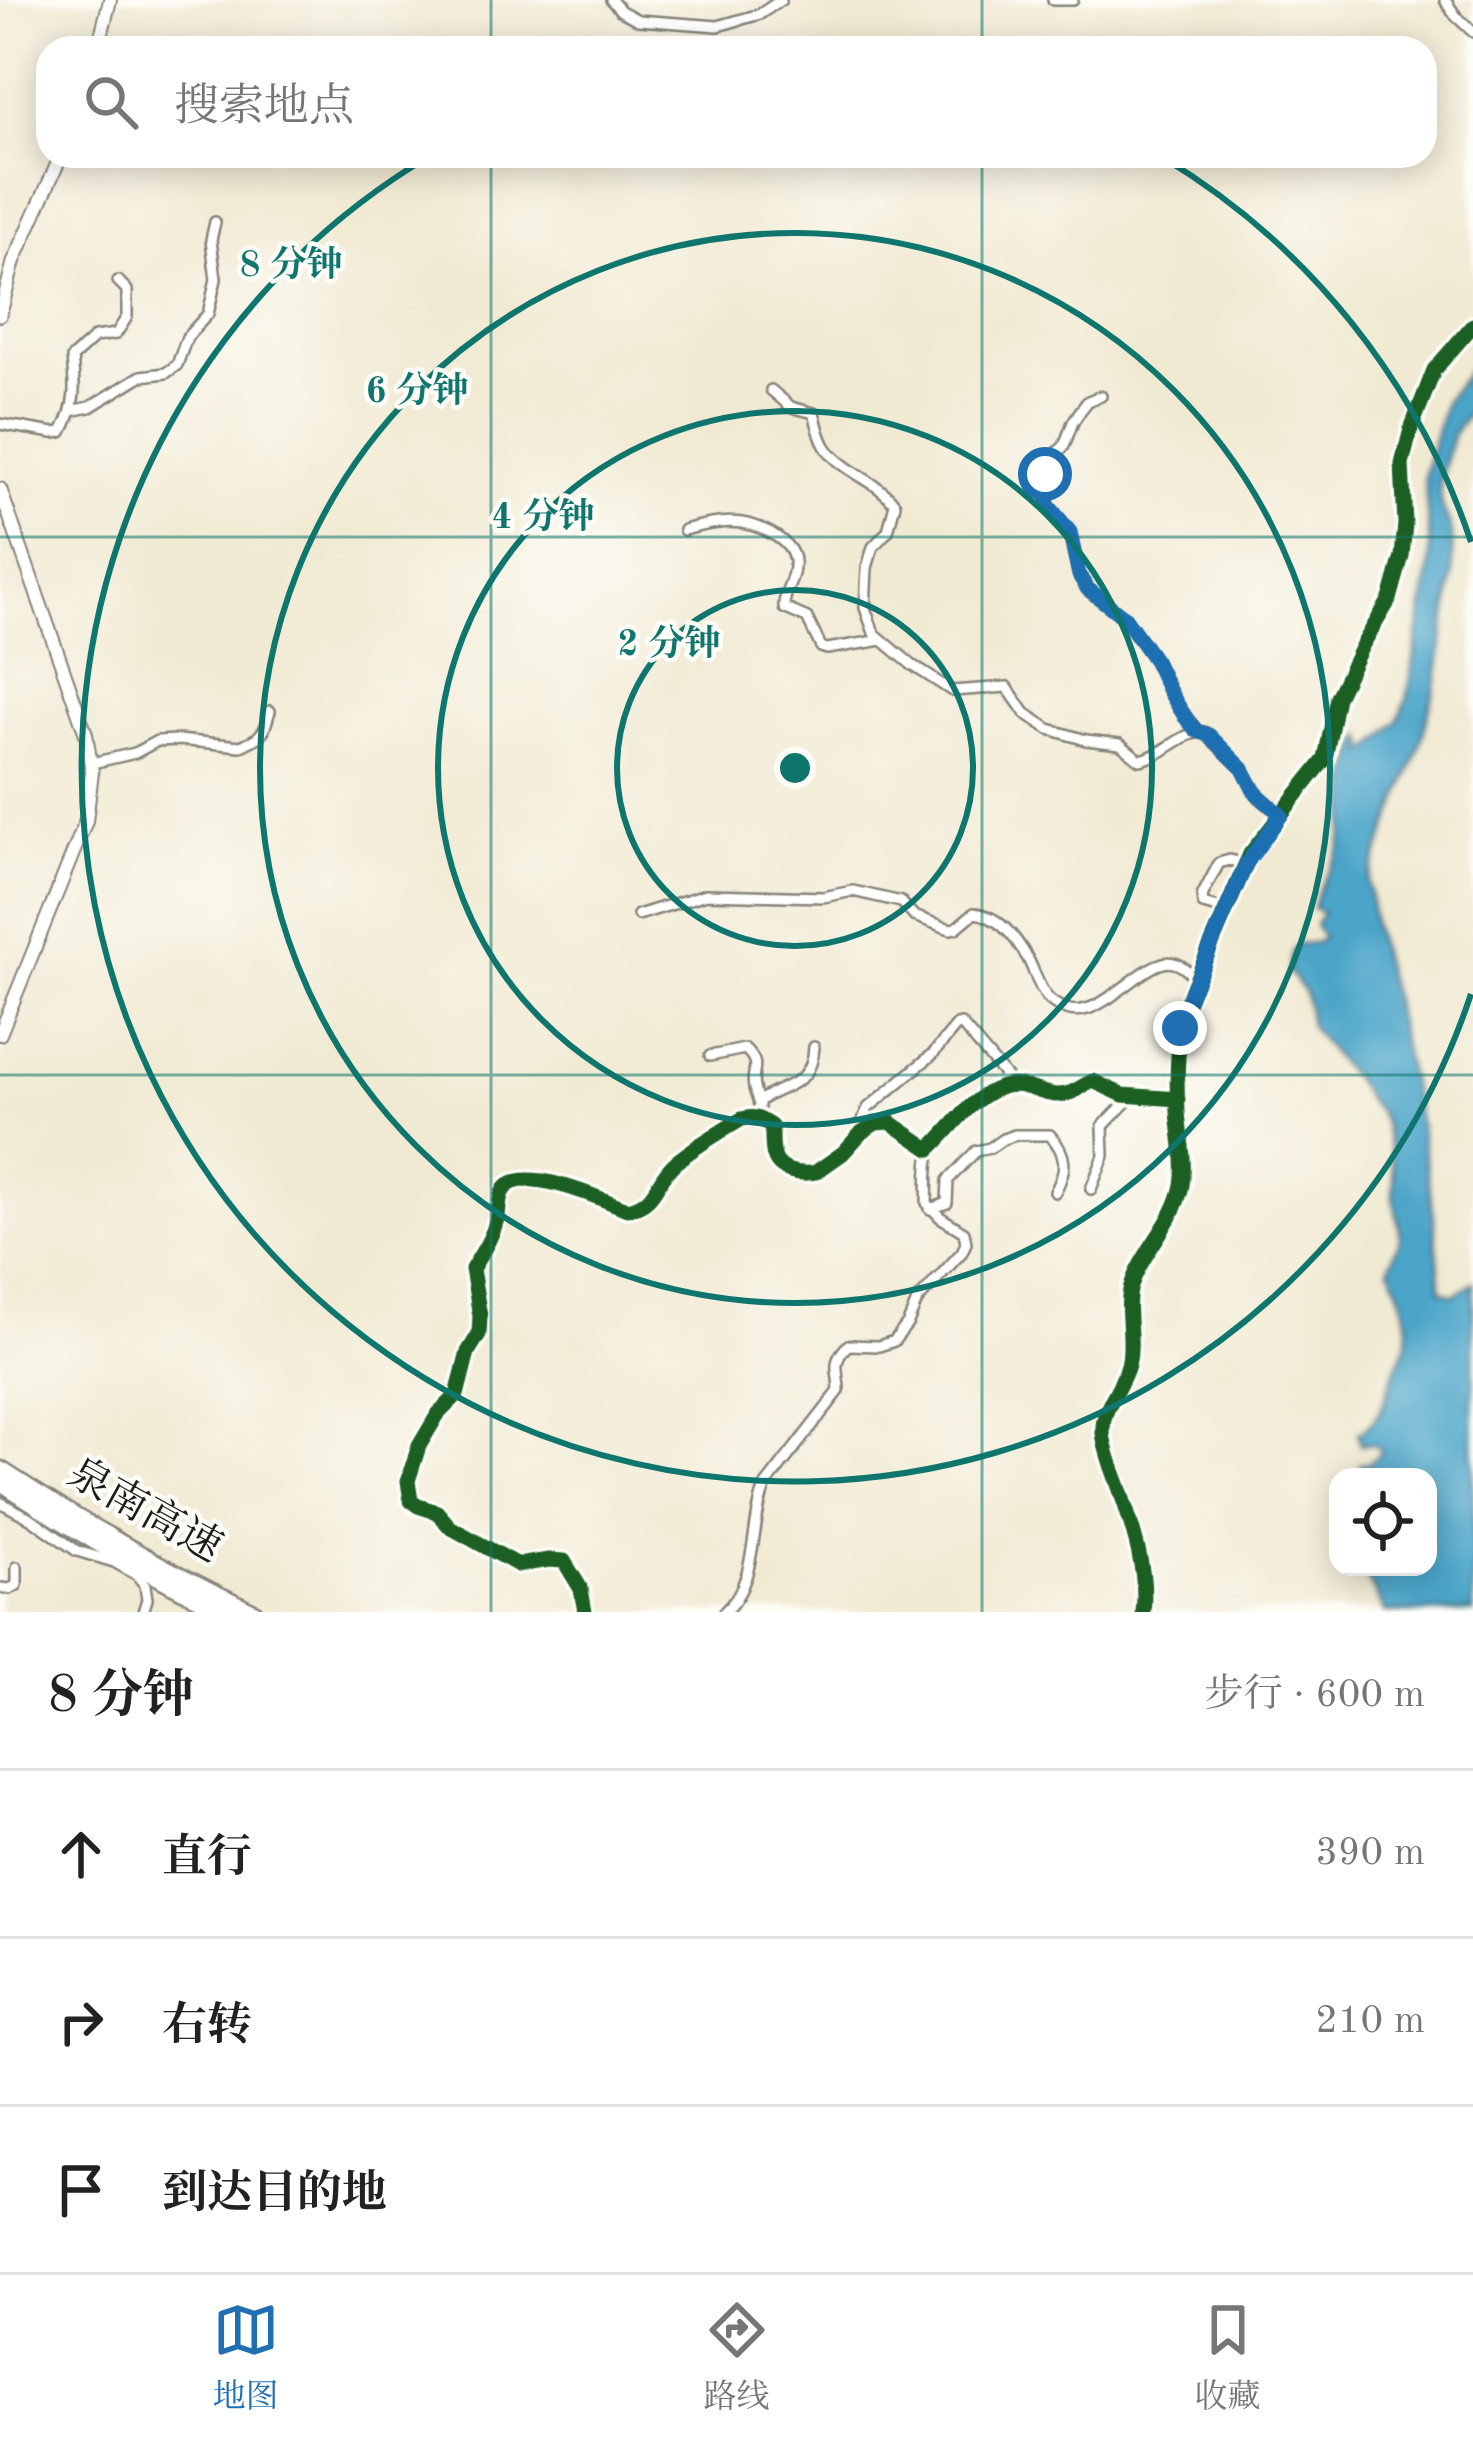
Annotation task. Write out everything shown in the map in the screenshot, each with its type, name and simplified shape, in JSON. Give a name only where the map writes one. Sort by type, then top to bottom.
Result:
[{"type":"highway","name":"泉南高速","points":[[0,1469],[95,1530],[255,1612]]},
{"type":"highway","name":"泉南高速","points":[[0,1482],[73,1529],[228,1612]]},
{"type":"main road","points":[[101,36],[110,0]]},
{"type":"main road","points":[[0,315],[14,262],[56,168]]},
{"type":"main road","points":[[0,489],[92,763],[86,821],[0,1034]]},
{"type":"street","points":[[611,0],[638,20],[718,26],[760,14],[781,0]]},
{"type":"street","points":[[1053,0],[1073,0]]},
{"type":"street","points":[[1445,0],[1473,32]]},
{"type":"street","points":[[71,411],[90,407],[141,376],[166,373],[177,365],[187,337],[208,314],[216,279],[211,240],[215,222]]},
{"type":"street","points":[[0,424],[58,434],[66,426],[76,381],[72,358],[94,337],[116,334],[127,317],[127,290],[118,281]]},
{"type":"street","points":[[1143,1612],[1141,1565],[1106,1447],[1104,1414],[1126,1371],[1132,1345],[1128,1296],[1132,1281],[1177,1204],[1183,1182],[1176,1056],[1180,1028],[1246,864],[1325,759],[1337,697],[1390,599],[1402,556],[1402,464],[1411,429],[1434,370],[1473,325]]},
{"type":"street","points":[[771,391],[791,407],[814,413],[825,446],[895,504],[888,531],[870,551],[864,593],[874,633],[912,665],[952,691],[1007,687],[1024,712],[1049,729],[1120,744],[1139,760],[1163,753],[1197,731]]},
{"type":"street","points":[[1101,396],[1081,410],[1064,446],[1048,462],[1048,505],[1070,532],[1079,575],[1088,589],[1125,618],[1197,731],[1209,735],[1243,769],[1259,797],[1281,815]]},
{"type":"street","points":[[684,530],[742,523],[763,530],[792,552],[794,571],[782,601],[784,608],[807,618],[820,647],[882,640]]},
{"type":"street","points":[[92,763],[135,753],[157,741],[241,746],[264,730],[270,711]]},
{"type":"street","points":[[1226,910],[1203,904],[1202,896],[1219,863],[1246,864]]},
{"type":"street","points":[[638,915],[706,894],[853,892],[901,902],[914,916],[950,929],[974,913],[989,916],[1004,926],[1027,957],[1042,993],[1074,1011],[1093,1008],[1166,963],[1178,964],[1197,979]]},
{"type":"street","points":[[862,1132],[868,1108],[933,1054],[957,1025],[962,1024],[1013,1085]]},
{"type":"street","points":[[761,1100],[806,1075],[814,1047]]},
{"type":"street","points":[[710,1056],[745,1049],[751,1053],[756,1068],[754,1086],[761,1100],[758,1117]]},
{"type":"street","points":[[724,1612],[741,1586],[766,1485],[839,1391],[838,1358],[848,1345],[879,1346],[894,1341],[917,1301],[962,1252],[964,1232],[927,1203],[931,1148],[974,1103],[1013,1085],[1057,1095],[1093,1081],[1132,1096],[1178,1099]]},
{"type":"street","points":[[1091,1190],[1104,1156],[1103,1126],[1132,1096]]},
{"type":"street","points":[[585,1612],[581,1589],[565,1561],[518,1565],[450,1527],[437,1512],[410,1501],[408,1481],[419,1446],[458,1395],[468,1352],[479,1334],[472,1269],[488,1246],[500,1197],[509,1184],[521,1180],[559,1183],[634,1209],[652,1197],[674,1164],[742,1119],[758,1117],[773,1130],[775,1161],[782,1168],[806,1174],[843,1153],[876,1123],[890,1122],[931,1148]]},
{"type":"street","points":[[930,1209],[947,1204],[948,1180],[976,1151],[1015,1135],[1050,1135],[1056,1141],[1066,1169],[1055,1192]]},
{"type":"street","points":[[0,1502],[77,1551],[137,1575],[145,1585],[143,1612]]},
{"type":"street","points":[[0,1588],[17,1585],[17,1568]]},
{"type":"water","points":[[1473,364],[1473,407],[1453,434],[1440,479],[1441,502],[1452,532],[1453,576],[1437,681],[1420,745],[1368,881],[1373,926],[1420,1127],[1441,1290],[1453,1295],[1473,1282],[1473,1612],[1385,1612],[1366,1576],[1437,1576],[1437,1468],[1361,1468],[1360,1464],[1381,1452],[1374,1444],[1361,1445],[1358,1433],[1379,1413],[1408,1337],[1404,1307],[1389,1267],[1401,1237],[1391,1155],[1378,1111],[1310,1026],[1305,993],[1288,971],[1298,944],[1323,939],[1315,925],[1322,913],[1313,908],[1340,848],[1351,775],[1363,736],[1365,752],[1398,721],[1407,699],[1429,572],[1424,475],[1445,401]]},
{"type":"cycle path","points":[[1143,1612],[1138,1548],[1107,1454],[1103,1424],[1128,1365],[1132,1283],[1173,1211],[1182,1185],[1177,1070],[1187,1002],[1250,854],[1325,759],[1337,697],[1390,599],[1402,556],[1402,464],[1411,429],[1434,370],[1473,325]]},
{"type":"cycle path","points":[[585,1612],[581,1589],[564,1561],[518,1565],[450,1527],[437,1512],[411,1501],[408,1481],[419,1446],[438,1414],[457,1395],[468,1352],[479,1334],[472,1269],[492,1232],[501,1194],[512,1183],[562,1185],[627,1209],[650,1197],[683,1157],[747,1118],[771,1126],[773,1153],[781,1166],[804,1173],[816,1172],[876,1123],[890,1122],[930,1149],[981,1098],[1010,1085],[1058,1095],[1093,1081],[1123,1095],[1178,1099]]},
{"type":"route","points":[[1045,474],[1048,505],[1070,532],[1079,575],[1088,589],[1125,618],[1188,721],[1243,769],[1254,791],[1281,815],[1250,854],[1180,1028]]}]
